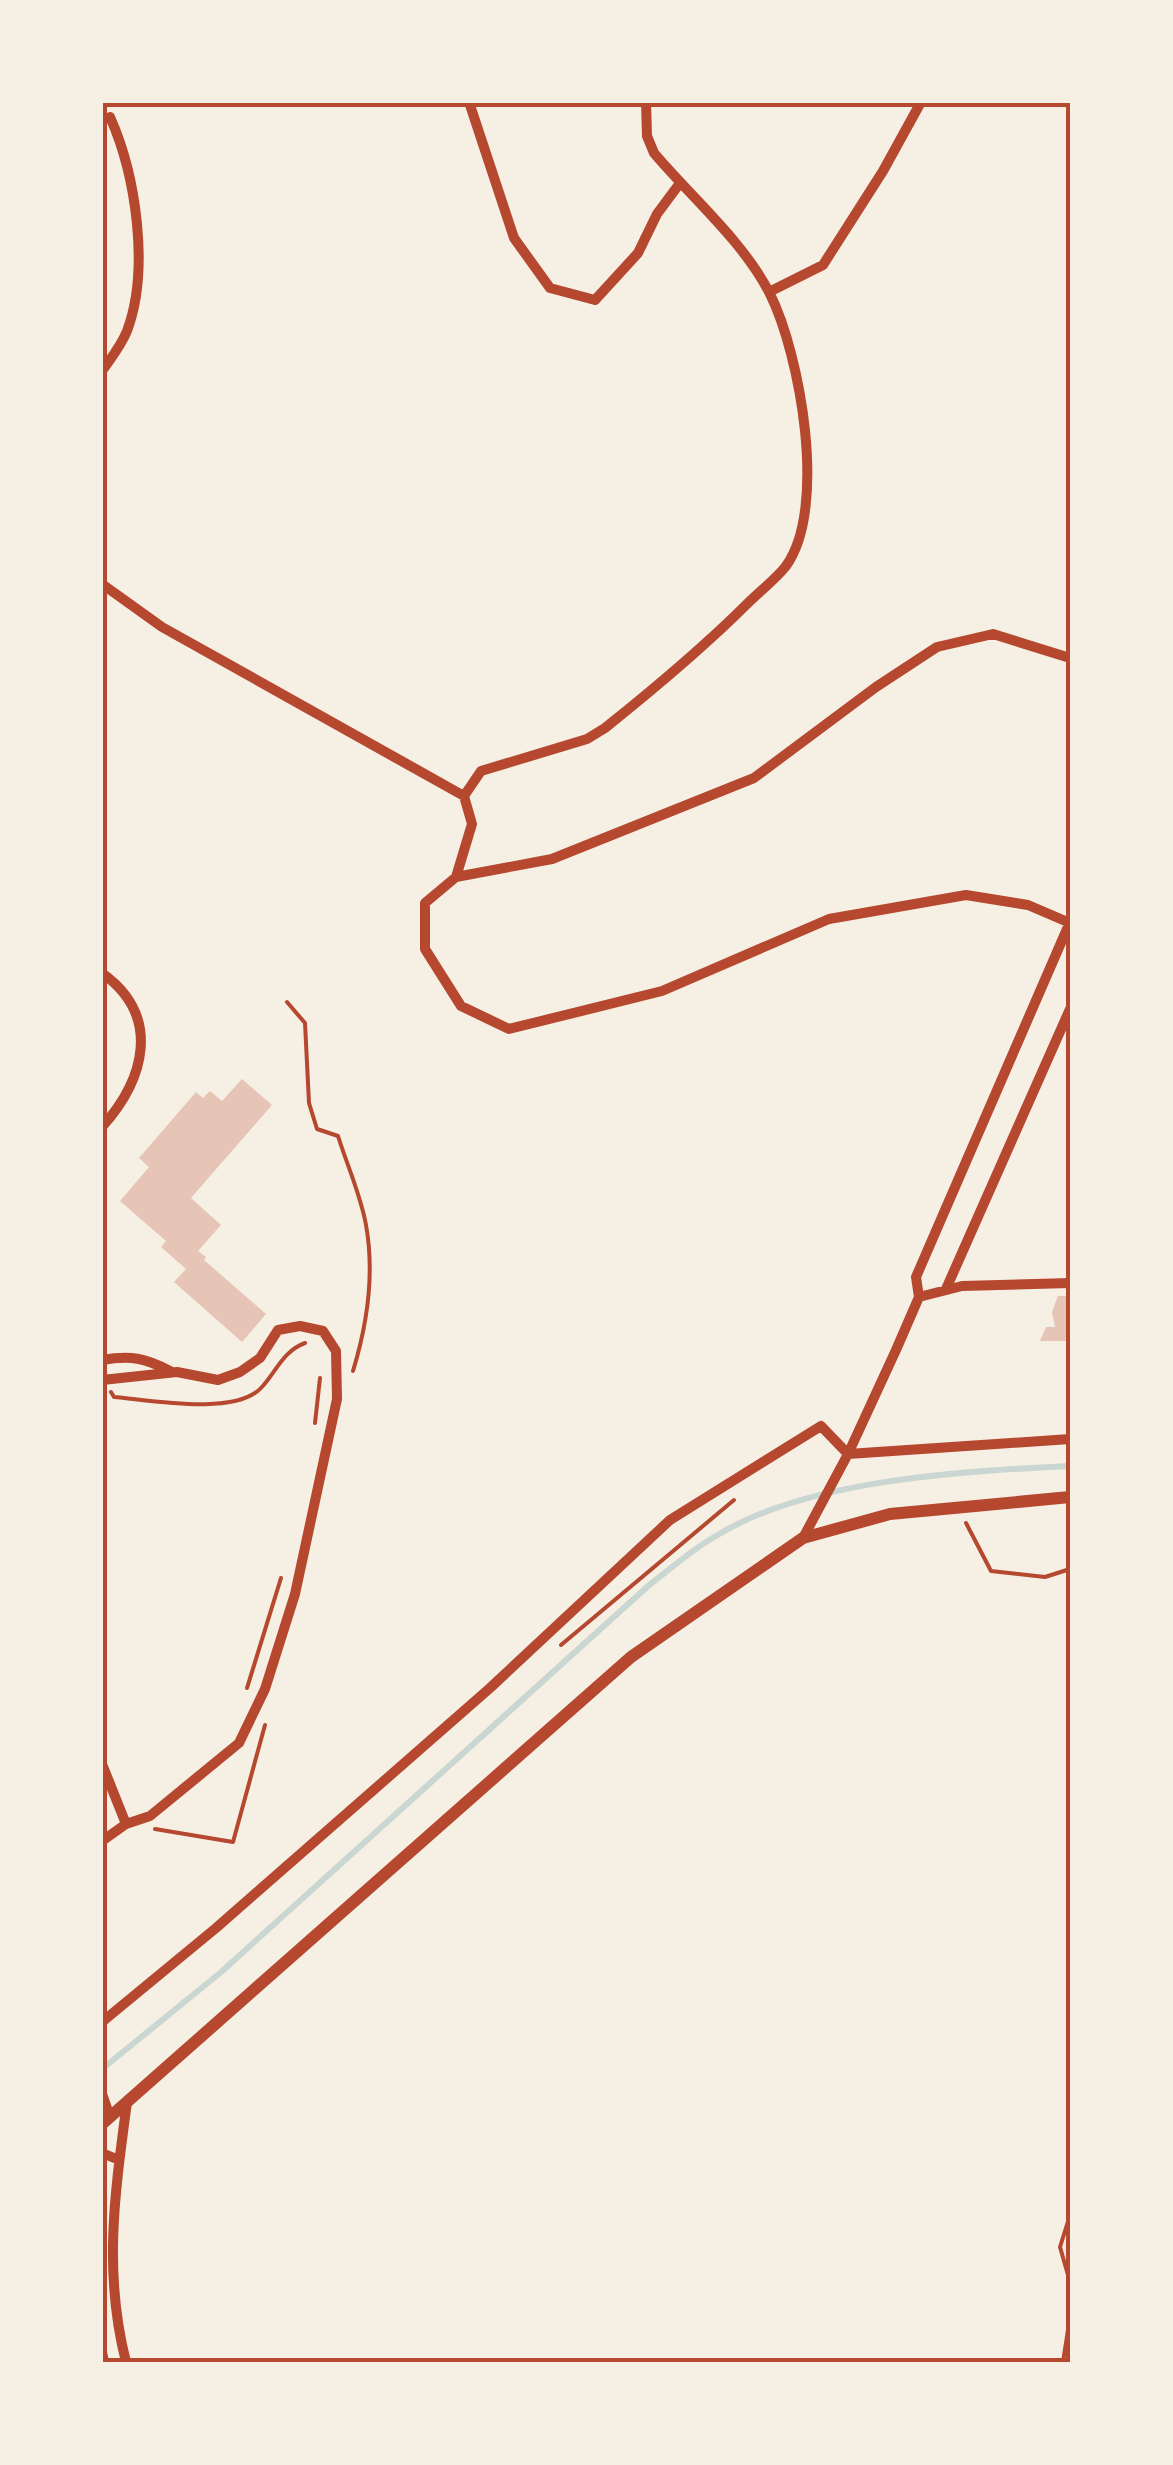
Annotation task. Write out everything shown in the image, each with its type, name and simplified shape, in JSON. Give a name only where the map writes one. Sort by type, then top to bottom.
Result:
[{"type":"street","points":[[469,102],[514,238],[550,288],[595,300],[638,253],[657,214],[680,183]]},
{"type":"street","points":[[464,796],[481,771],[587,738],[606,728],[723,628],[786,566],[798,543],[807,441],[783,330],[769,292],[727,234],[654,153],[648,136],[646,102]]},
{"type":"street","points":[[769,292],[822,265],[884,172],[921,102]]},
{"type":"street","points":[[102,371],[126,334],[136,290],[133,194],[122,144],[110,117]]},
{"type":"street","points":[[102,584],[162,627],[464,796],[472,824],[456,877]]},
{"type":"street","points":[[803,1538],[848,1454],[918,1297],[916,1277],[1070,922],[1028,905],[966,894],[829,918],[662,991],[509,1029],[461,1006],[425,949],[425,902],[456,877],[552,858],[754,778],[876,687],[936,648],[993,634],[1070,658]]},
{"type":"street","points":[[102,972],[116,982],[139,1020],[141,1054],[137,1074],[119,1108],[102,1127]]},
{"type":"street","points":[[946,1290],[1070,1009]]},
{"type":"street","points":[[918,1297],[962,1286],[1070,1283]]},
{"type":"street","points":[[102,1381],[171,1372],[218,1380],[240,1372],[260,1358],[278,1330],[300,1326],[323,1331],[336,1351],[337,1399],[295,1594],[265,1689],[238,1742],[150,1816],[126,1824],[102,1842]]},
{"type":"street","points":[[102,1360],[144,1358],[171,1372]]},
{"type":"street","points":[[102,2022],[490,1688],[670,1520],[821,1426],[848,1454],[1070,1439]]},
{"type":"street","points":[[106,2120],[631,1657],[803,1538],[890,1514],[1070,1497]]},
{"type":"street","points":[[102,1764],[126,1824]]},
{"type":"street","points":[[102,2094],[106,2120]]},
{"type":"street","points":[[126,2362],[112,2268],[113,2197],[128,2102]]},
{"type":"street","points":[[102,2152],[119,2160]]},
{"type":"street","points":[[102,2352],[104,2362]]},
{"type":"path","points":[[287,1002],[305,1023],[309,1103],[317,1129],[338,1136],[366,1226],[366,1329],[350,1382]]},
{"type":"path","points":[[102,1381],[114,1397],[204,1404],[236,1400],[254,1395],[298,1345],[313,1345]]},
{"type":"path","points":[[313,1439],[321,1367]]},
{"type":"path","points":[[958,1507],[992,1571],[1046,1577],[1070,1569]]},
{"type":"path","points":[[246,1694],[285,1566]]},
{"type":"path","points":[[126,1824],[234,1842],[269,1713]]},
{"type":"path","points":[[142,1834],[162,1825]]},
{"type":"path","points":[[1070,2215],[1060,2247],[1070,2282]]},
{"type":"path","points":[[1063,2362],[1070,2317]]},
{"type":"building","points":[[242,1079],[272,1105],[191,1198],[221,1225],[198,1251],[266,1314],[242,1342],[174,1282],[186,1269],[161,1247],[166,1241],[120,1201],[149,1167],[139,1158],[196,1092],[203,1098],[210,1091],[222,1101]]},
{"type":"building","points":[[1058,1296],[1070,1296],[1070,1341],[1040,1341],[1046,1327],[1055,1327],[1052,1312]]},
{"type":"waterway","points":[[102,2069],[220,1973],[647,1587],[711,1539],[758,1515],[844,1489],[938,1475],[1070,1466]]}]
